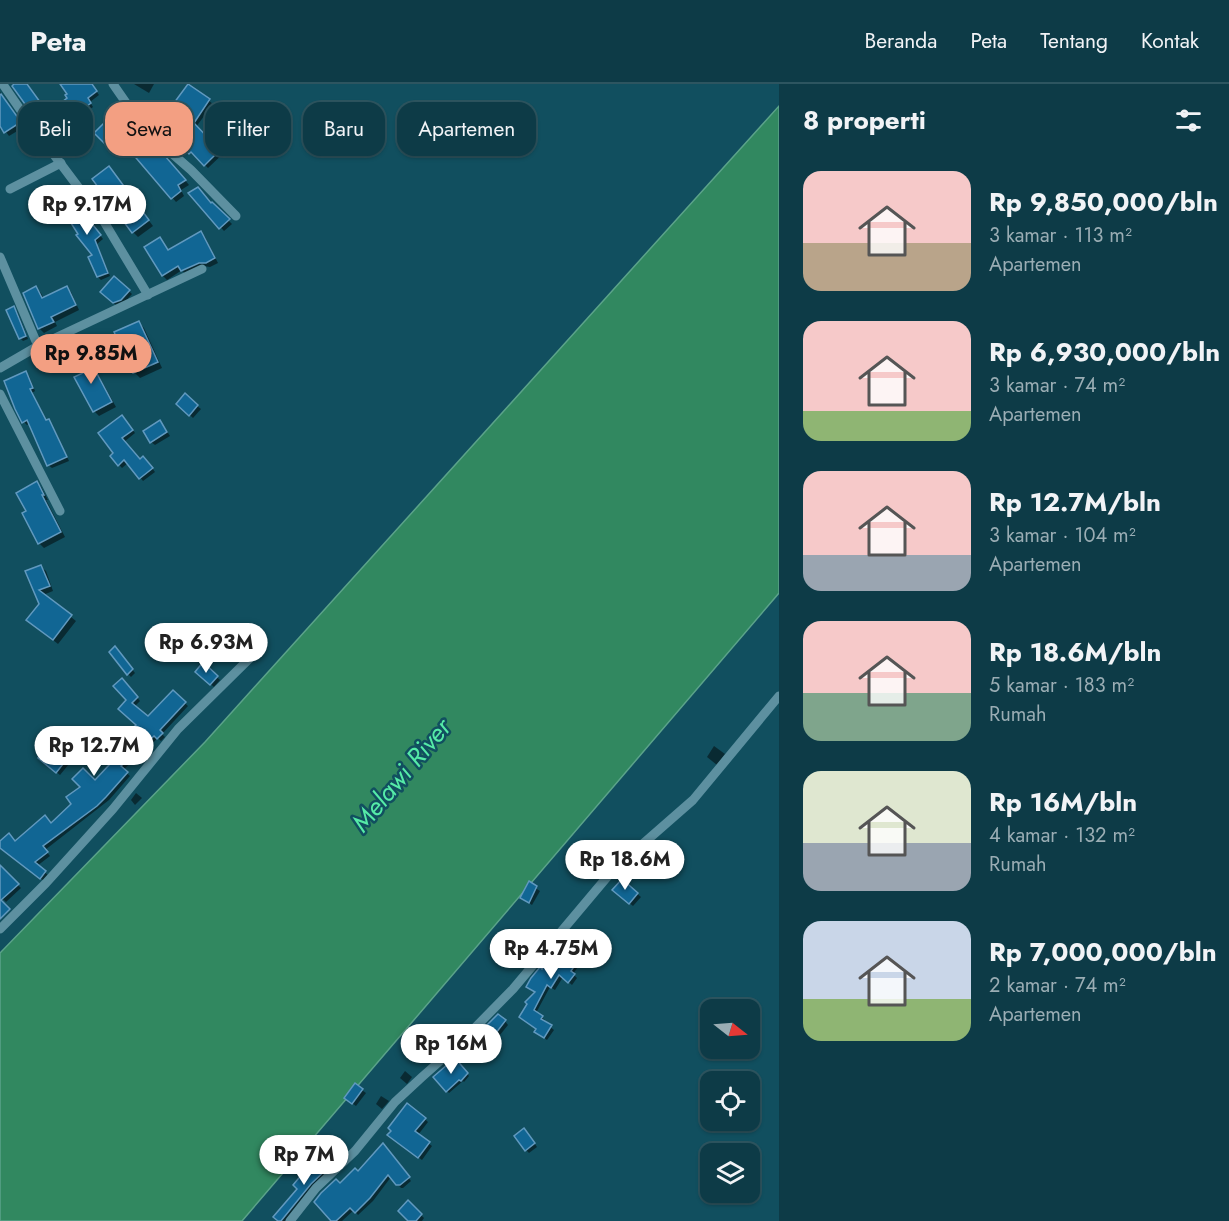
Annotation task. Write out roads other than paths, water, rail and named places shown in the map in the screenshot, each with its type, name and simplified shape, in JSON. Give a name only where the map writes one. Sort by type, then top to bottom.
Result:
[{"type":"street","points":[[113,84],[145,130],[191,170],[236,216]]},
{"type":"street","points":[[4,86],[103,220],[148,295]]},
{"type":"street","points":[[10,189],[61,163]]},
{"type":"street","points":[[0,257],[38,346]]},
{"type":"street","points":[[0,368],[38,346],[202,269]]},
{"type":"street","points":[[0,394],[60,511]]},
{"type":"street","points":[[1,925],[46,883],[113,809],[178,729],[250,658]]},
{"type":"street","points":[[290,1221],[316,1188],[355,1151],[395,1102],[458,1045],[513,989],[613,870],[693,800],[779,696]]},
{"type":"water","name":"Melawi River","points":[[779,106],[779,593],[242,1221],[0,1221],[0,953],[205,742]]}]
